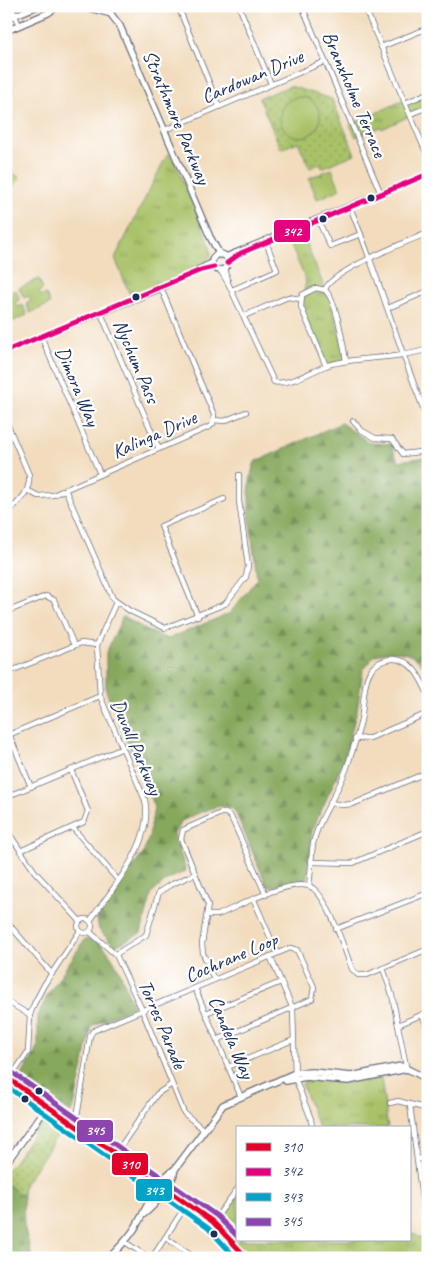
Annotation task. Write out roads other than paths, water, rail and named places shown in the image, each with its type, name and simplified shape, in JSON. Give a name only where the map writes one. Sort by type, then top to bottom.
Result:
[{"type":"main road","points":[[7,1081],[161,1190],[213,1222],[247,1258]]},
{"type":"main road","points":[[46,1109],[73,1123],[116,1152],[183,1210],[219,1237],[237,1258]]},
{"type":"street","points":[[11,6],[19,25]]},
{"type":"street","points":[[6,19],[37,6]]},
{"type":"street","points":[[6,31],[48,13],[58,6]]},
{"type":"street","points":[[82,6],[110,13],[114,6]]},
{"type":"street","name":"Strathmore Parkway","points":[[97,6],[110,13],[120,26],[220,263]]},
{"type":"street","points":[[178,6],[219,106]]},
{"type":"street","points":[[239,6],[271,84]]},
{"type":"street","name":"Branxholme Terrace","points":[[302,6],[381,194]]},
{"type":"street","points":[[364,6],[428,157]]},
{"type":"street","points":[[381,47],[428,28]]},
{"type":"street","name":"Cardowan Drive","points":[[165,130],[324,62]]},
{"type":"street","points":[[405,103],[428,93]]},
{"type":"street","points":[[410,114],[428,107]]},
{"type":"street","points":[[6,351],[100,311],[161,288],[428,174]]},
{"type":"street","points":[[350,206],[371,257],[403,356],[428,420]]},
{"type":"street","points":[[318,220],[330,246],[361,234]]},
{"type":"street","points":[[325,290],[328,281],[371,257],[428,233]]},
{"type":"street","points":[[232,290],[277,270],[266,242]]},
{"type":"street","points":[[220,263],[274,382],[285,382],[326,366],[346,361],[403,356],[428,349]]},
{"type":"street","name":"Kalinga Drive","points":[[27,490],[46,496],[209,428],[214,420],[161,288]]},
{"type":"street","points":[[300,299],[302,295],[312,289],[325,290],[330,298],[338,324],[346,361]]},
{"type":"street","points":[[388,308],[428,291]]},
{"type":"street","points":[[244,316],[288,297],[300,299]]},
{"type":"street","points":[[300,299],[326,366]]},
{"type":"street","name":"Nychum Pass","points":[[100,311],[159,449]]},
{"type":"street","name":"Dimora Way","points":[[41,336],[100,474]]},
{"type":"street","points":[[214,420],[224,421],[246,412]]},
{"type":"street","points":[[6,421],[29,475],[27,490],[6,514]]},
{"type":"street","points":[[353,421],[361,430],[375,438],[392,439],[403,454],[428,451]]},
{"type":"street","points":[[65,489],[108,591],[116,602],[165,628],[198,617],[225,604],[246,577],[248,566],[239,501],[239,474]]},
{"type":"street","points":[[198,617],[161,526],[224,499]]},
{"type":"street","points":[[6,612],[46,596],[54,600],[74,646]]},
{"type":"street","name":"Duvall Parkway","points":[[90,921],[143,839],[148,813],[145,800],[100,696],[98,645],[116,602]]},
{"type":"street","points":[[6,673],[82,643],[98,645]]},
{"type":"street","points":[[309,886],[314,844],[348,766],[362,718],[366,678],[372,667],[386,660],[397,659],[407,663],[416,671],[428,694]]},
{"type":"street","points":[[31,786],[8,735],[100,696]]},
{"type":"street","points":[[355,739],[370,738],[428,713]]},
{"type":"street","points":[[6,797],[123,748]]},
{"type":"street","points":[[20,851],[84,822],[88,811],[70,770]]},
{"type":"street","points":[[331,803],[342,806],[353,804],[428,772]]},
{"type":"street","points":[[214,980],[203,953],[202,944],[208,915],[206,897],[195,874],[181,834],[187,827],[226,813],[233,821],[266,895]]},
{"type":"street","points":[[72,828],[117,879]]},
{"type":"street","points":[[6,829],[47,886],[80,921]]},
{"type":"street","points":[[312,862],[353,863],[428,831]]},
{"type":"street","points":[[116,954],[146,935],[159,892],[170,884],[195,874]]},
{"type":"street","points":[[208,915],[218,916],[290,886],[309,886],[323,901],[352,969],[358,975],[367,975],[428,950]]},
{"type":"street","points":[[336,929],[428,893]]},
{"type":"street","points":[[254,900],[277,953]]},
{"type":"street","points":[[85,919],[90,921],[92,926],[90,932],[86,934],[80,931],[78,927],[80,921],[85,919]]},
{"type":"street","points":[[6,921],[52,974]]},
{"type":"street","points":[[7,1081],[28,1052],[30,1016],[52,974],[80,931]]},
{"type":"street","name":"Torres Parade","points":[[90,932],[116,954],[142,1010],[184,1113],[204,1130]]},
{"type":"street","name":"Cochrane Loop","points":[[73,1123],[78,1111],[90,1036],[93,1031],[277,953],[290,948],[297,950],[314,987],[312,1000],[217,1040]]},
{"type":"street","points":[[270,956],[293,1009],[295,1076],[312,1126]]},
{"type":"street","points":[[383,968],[407,1067]]},
{"type":"street","points":[[206,1013],[280,982]]},
{"type":"street","name":"Candela Way","points":[[195,988],[241,1097]]},
{"type":"street","points":[[6,1001],[30,1016]]},
{"type":"street","points":[[398,1024],[428,1012]]},
{"type":"street","points":[[422,1015],[428,1028]]},
{"type":"street","points":[[228,1067],[293,1040]]},
{"type":"street","points":[[109,1258],[125,1242],[144,1214],[151,1209],[170,1173],[175,1170],[219,1108],[241,1097],[295,1076],[348,1081],[407,1067],[428,1079]]},
{"type":"street","points":[[116,1152],[157,1094],[172,1084]]},
{"type":"street","points":[[390,1103],[398,1102],[428,1109]]},
{"type":"street","points":[[410,1105],[423,1207],[428,1213]]},
{"type":"street","points":[[7,1161],[46,1109]]},
{"type":"street","points":[[416,1159],[428,1158]]},
{"type":"street","points":[[213,1222],[236,1191]]},
{"type":"street","points":[[125,1242],[150,1258],[166,1238],[183,1210]]},
{"type":"street","points":[[166,1238],[195,1258]]}]
